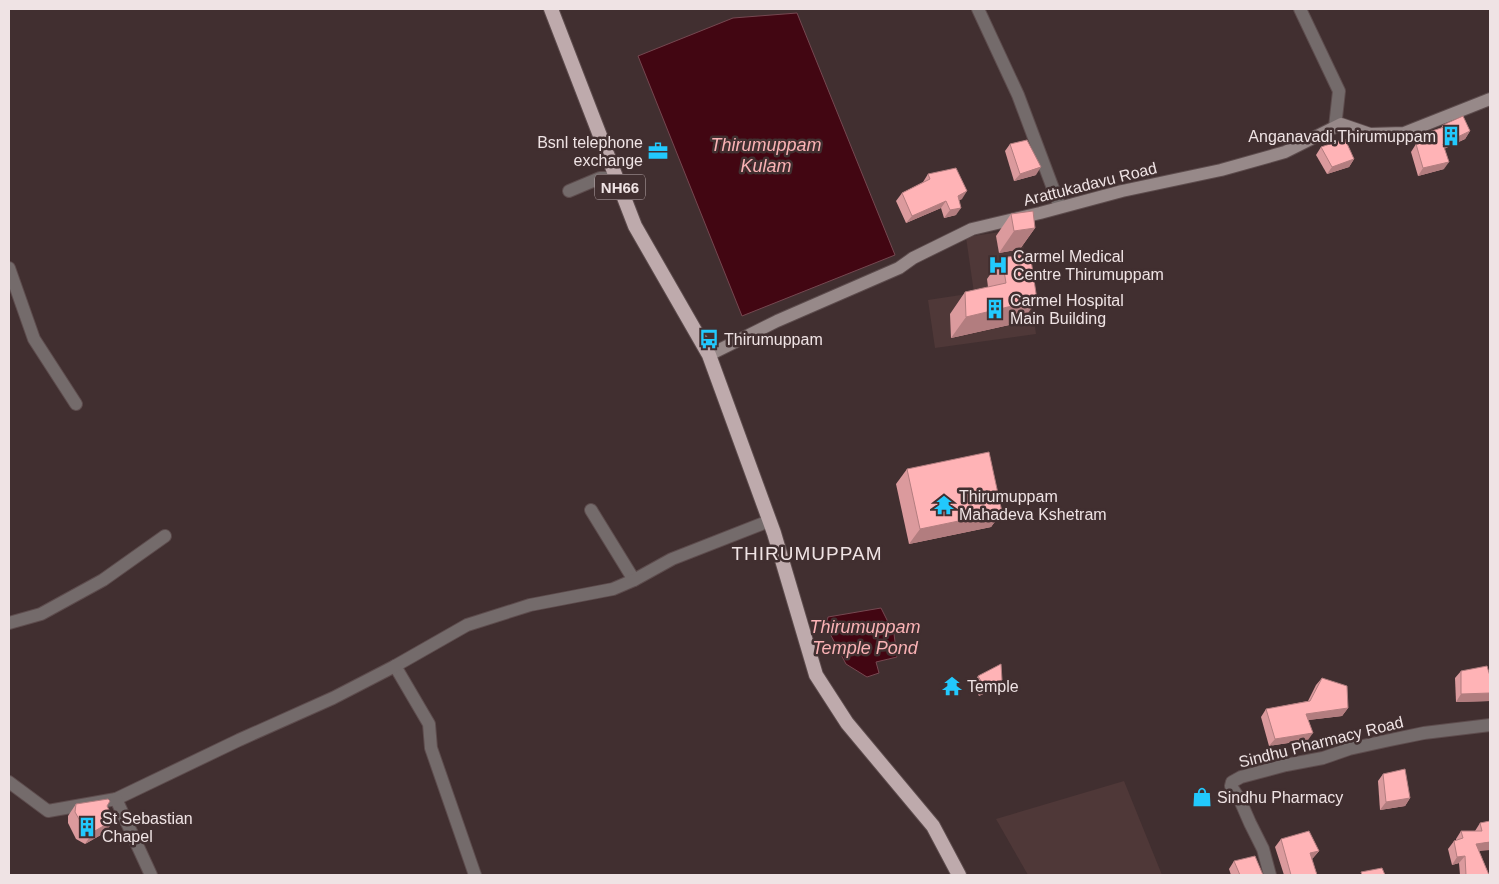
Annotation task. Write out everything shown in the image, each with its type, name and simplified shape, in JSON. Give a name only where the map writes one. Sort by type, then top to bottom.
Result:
[{"type":"highway","name":"NH66","points":[[551,9],[634,226],[709,355],[769,520],[816,675],[846,723],[933,826],[959,875]]},
{"type":"main road","points":[[1335,127],[1341,124],[1370,134],[1404,133],[1490,99]]},
{"type":"main road","name":"Arattukadavu Road","points":[[709,355],[778,321],[899,268],[913,258],[972,229],[1122,191],[1221,170],[1285,152],[1335,127]]},
{"type":"street","points":[[978,9],[1018,95],[1060,207]]},
{"type":"street","points":[[1300,9],[1339,91],[1335,127]]},
{"type":"street","points":[[569,190],[600,178],[616,178]]},
{"type":"street","points":[[9,268],[11,283],[34,338],[76,404]]},
{"type":"street","points":[[591,510],[634,580]]},
{"type":"street","points":[[9,782],[48,811],[116,798],[334,698],[467,625],[530,605],[613,589],[672,559],[769,520]]},
{"type":"street","points":[[9,623],[41,614],[102,580],[165,536]]},
{"type":"street","points":[[395,666],[429,724],[431,748],[475,875]]},
{"type":"street","name":"Sindhu Pharmacy Road","points":[[1270,875],[1263,849],[1240,800],[1231,786],[1232,782],[1241,777],[1322,758],[1349,749],[1424,734],[1490,725]]},
{"type":"street","points":[[116,798],[151,875]]},
{"type":"shaded area","name":"Carmel Medical Centre Thirumuppam","points":[[1021,229],[1036,334],[935,348],[928,300],[974,293],[966,237]]},
{"type":"shaded area","points":[[1124,781],[1162,875],[1028,875],[996,819]]},
{"type":"water","name":"Thirumuppam Kulam","points":[[797,13],[895,255],[742,316],[638,56],[733,18]]},
{"type":"water","name":"Thirumuppam Temple Pond","points":[[881,608],[894,634],[897,657],[876,662],[879,673],[867,677],[846,664],[826,626],[828,617]]},
{"type":"building","points":[[1463,116],[1470,131],[1443,144],[1449,162],[1423,168],[1416,144],[1422,143],[1429,132],[1444,127],[1443,125]]},
{"type":"building","points":[[1345,139],[1354,159],[1332,167],[1321,147]]},
{"type":"building","points":[[1027,140],[1041,167],[1020,174],[1010,144]]},
{"type":"building","points":[[956,168],[967,191],[958,196],[961,208],[950,210],[946,201],[912,216],[902,193],[930,179],[928,174]]},
{"type":"building","points":[[1033,211],[1035,228],[1014,231],[1011,214]]},
{"type":"building","points":[[1030,253],[1037,300],[966,317],[965,292],[1006,283],[1002,258]]},
{"type":"building","name":"Thirumuppam Mahadeva Kshetram","points":[[989,452],[1002,512],[920,529],[907,469]]},
{"type":"building","points":[[1001,664],[1002,680],[985,688],[978,676]]},
{"type":"building","points":[[1487,666],[1490,676],[1490,693],[1461,694],[1461,671]]},
{"type":"building","points":[[1322,678],[1347,686],[1348,708],[1306,714],[1313,733],[1275,739],[1266,709],[1310,701]]},
{"type":"building","points":[[1405,769],[1410,798],[1386,802],[1383,774]]},
{"type":"building","points":[[108,799],[110,801],[107,806],[114,820],[93,832],[84,828],[75,812],[76,804]]},
{"type":"building","points":[[1490,821],[1490,842],[1476,844],[1489,875],[1466,875],[1465,856],[1457,857],[1454,841],[1463,838],[1461,831],[1482,831],[1480,823]]},
{"type":"building","points":[[1309,831],[1319,851],[1310,853],[1317,875],[1291,875],[1281,839]]},
{"type":"building","points":[[1255,856],[1263,875],[1240,875],[1234,861]]},
{"type":"building","points":[[1382,868],[1385,875],[1362,875],[1361,872]]},
{"type":"place","name":"Anganavadi,Thirumuppam","points":[[1451,136]]},
{"type":"place","name":"Bsnl telephone exchange","points":[[658,151]]},
{"type":"place","name":"Carmel Medical Centre Thirumuppam","points":[[998,265]]},
{"type":"place","name":"Carmel Hospital Main Building","points":[[995,309]]},
{"type":"place","name":"Thirumuppam","points":[[709,339]]},
{"type":"place","name":"Thirumuppam Mahadeva Kshetram","points":[[944,505]]},
{"type":"place","name":"Temple","points":[[952,686]]},
{"type":"place","name":"Sindhu Pharmacy","points":[[1202,797]]},
{"type":"place","name":"St Sebastian Chapel","points":[[87,827]]},
{"type":"district","name":"THIRUMUPPAM","points":[[807,553]]}]
